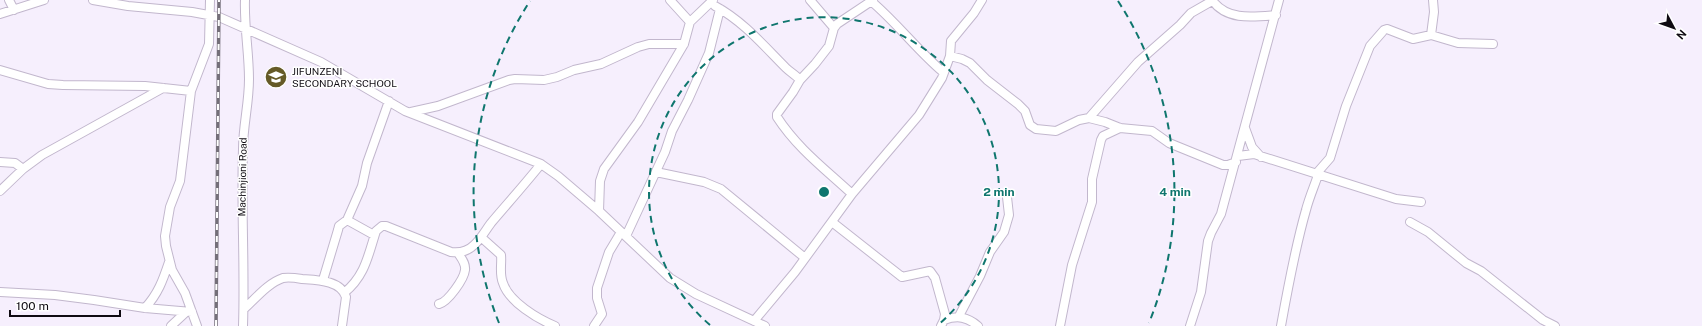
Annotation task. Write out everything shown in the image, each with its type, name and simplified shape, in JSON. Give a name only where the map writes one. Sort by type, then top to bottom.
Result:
[{"type":"street","points":[[9,0],[14,10]]},
{"type":"street","points":[[0,14],[44,0]]},
{"type":"street","points":[[93,0],[128,6],[211,15],[321,62],[409,112],[541,164],[558,176],[599,211],[670,278],[682,286],[765,326]]},
{"type":"street","points":[[197,326],[189,312],[185,293],[169,262],[166,246],[166,226],[171,204],[180,181],[191,91],[209,44],[211,15],[210,0]]},
{"type":"street","name":"Machinjioni Road","points":[[243,326],[244,309],[241,221],[242,147],[244,122],[249,104],[245,0]]},
{"type":"street","points":[[670,0],[690,22]]},
{"type":"street","points":[[810,0],[834,28]]},
{"type":"street","points":[[754,321],[806,258],[852,194],[919,115],[937,88],[950,56],[951,41],[974,13],[982,0]]},
{"type":"street","points":[[1089,118],[1138,62],[1180,25],[1191,13],[1212,0],[1218,7],[1233,15],[1252,17],[1276,15]]},
{"type":"street","points":[[1190,326],[1201,292],[1208,241],[1221,214],[1279,0]]},
{"type":"street","points":[[1431,35],[1433,0]]},
{"type":"street","points":[[599,211],[600,181],[604,169],[638,122],[684,44],[690,22],[711,1],[765,45],[787,70],[800,80]]},
{"type":"street","points":[[852,194],[806,153],[787,133],[777,117],[777,111],[828,46],[834,28],[842,19],[872,1],[933,64],[943,72]]},
{"type":"street","points":[[594,326],[602,314],[597,298],[597,288],[608,252],[624,234],[656,172],[672,132],[709,53],[712,34],[720,8]]},
{"type":"street","points":[[1281,326],[1291,268],[1306,208],[1317,175],[1330,158],[1346,106],[1370,46],[1381,32],[1387,29],[1413,39],[1431,35],[1458,43],[1492,44]]},
{"type":"street","points":[[409,112],[438,106],[515,79],[544,80],[557,77],[574,70],[601,64],[638,47],[649,44],[684,44]]},
{"type":"street","points":[[950,56],[970,63],[986,80],[1018,104],[1025,111],[1030,125],[1036,128],[1056,130],[1079,120],[1089,118],[1120,128],[1152,131],[1169,143],[1223,165],[1228,165],[1237,159],[1251,154],[1396,199],[1421,202]]},
{"type":"street","points":[[0,70],[48,84],[63,86],[145,86],[191,91]]},
{"type":"street","points":[[0,190],[42,155],[163,88]]},
{"type":"street","points":[[323,280],[339,226],[347,220],[362,186],[368,163],[389,101]]},
{"type":"street","points":[[1060,326],[1072,265],[1092,202],[1092,179],[1098,149],[1103,136],[1120,128]]},
{"type":"street","points":[[1245,128],[1252,147],[1261,157]]},
{"type":"street","points":[[0,162],[15,163],[23,170]]},
{"type":"street","points":[[344,293],[355,284],[363,271],[374,235],[378,228],[384,226],[458,253],[473,246],[482,238],[490,224],[541,164]]},
{"type":"street","points":[[656,172],[704,182],[720,189],[806,258]]},
{"type":"street","points":[[832,222],[902,277],[930,271],[935,278],[944,310],[943,323],[959,316],[980,276],[990,252],[1004,232],[1009,215],[1007,197]]},
{"type":"street","points":[[347,220],[374,235]]},
{"type":"street","points":[[1410,222],[1428,232],[1464,262],[1481,271],[1543,320],[1555,326]]},
{"type":"street","points":[[482,238],[501,255],[502,283],[506,289],[530,314],[555,326]]},
{"type":"street","points":[[439,304],[443,303],[449,297],[465,272],[464,263],[458,253]]},
{"type":"street","points":[[145,308],[155,298],[162,284],[169,262]]},
{"type":"street","points":[[244,309],[266,288],[284,278],[323,280],[344,293],[346,297],[342,326]]},
{"type":"street","points":[[0,292],[70,297],[145,308],[189,312]]},
{"type":"street","points":[[172,326],[189,312]]},
{"type":"street","points":[[959,316],[968,319],[978,326]]},
{"type":"railway","points":[[216,326],[219,0]]},
{"type":"place","name":"JIFUNZENI SECONDARY SCHOOL","points":[[276,77]]}]
